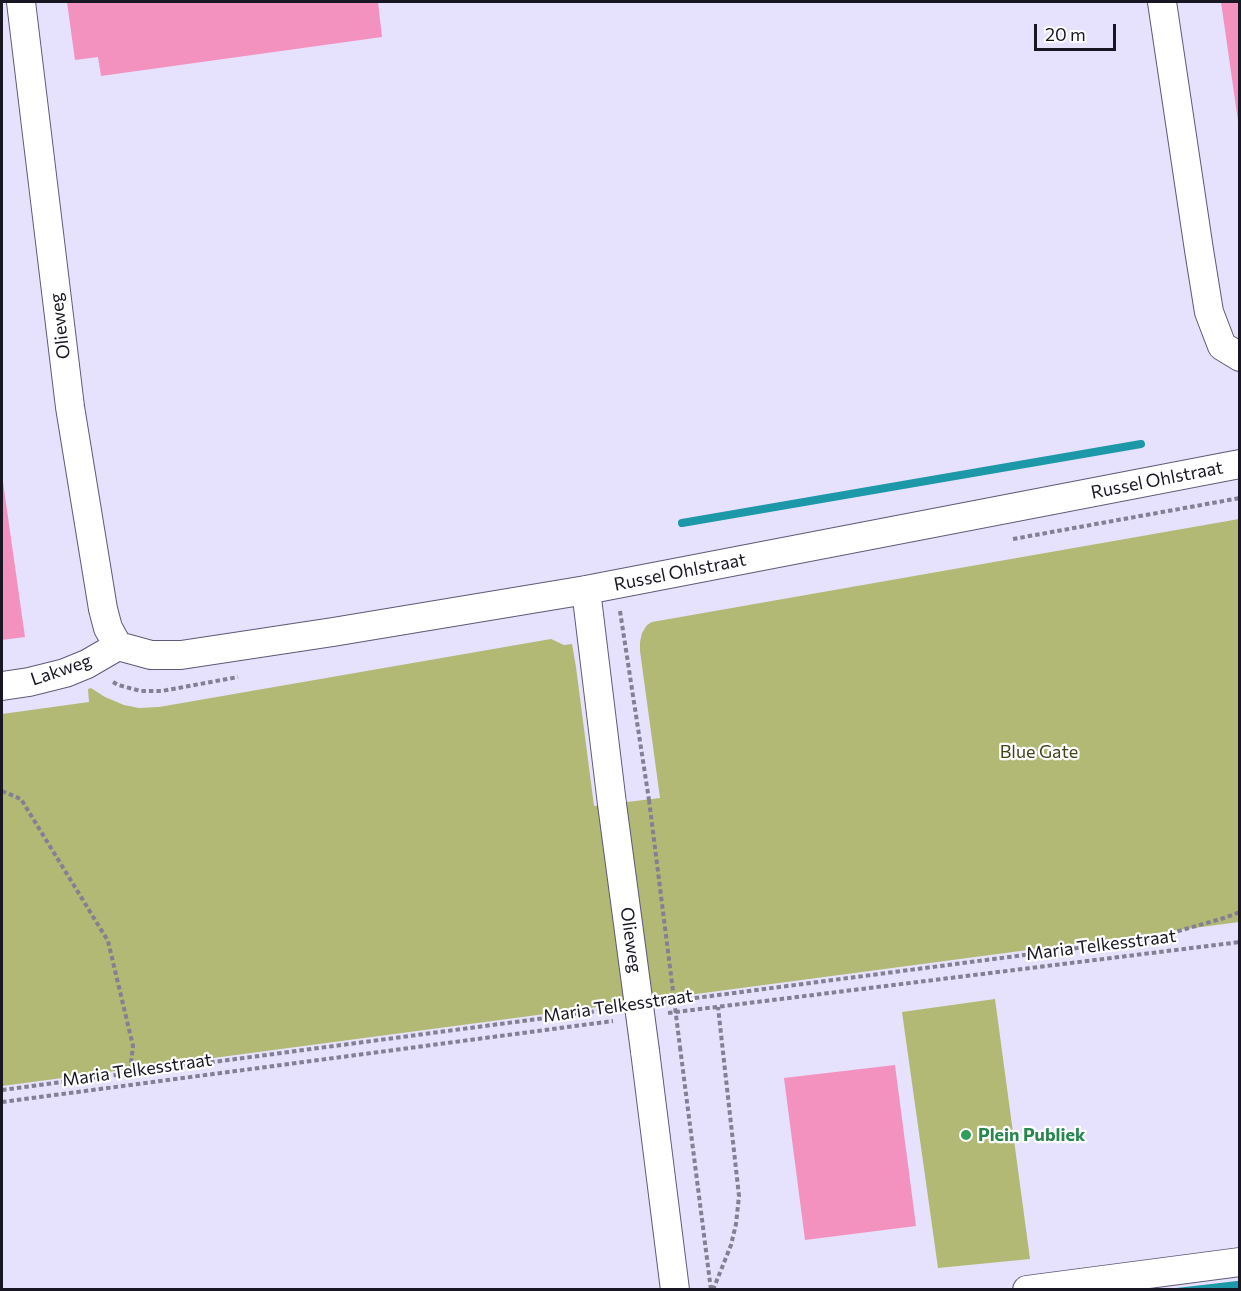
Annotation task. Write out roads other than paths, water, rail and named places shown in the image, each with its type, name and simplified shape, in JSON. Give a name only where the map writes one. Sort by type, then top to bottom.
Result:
[{"type":"street","name":"Olieweg","points":[[21,2],[70,407],[103,609],[108,628],[118,646]]},
{"type":"street","points":[[1162,2],[1209,312],[1222,346],[1239,357]]},
{"type":"street","points":[[1168,44],[1184,12],[1182,2]]},
{"type":"street","name":"Russel Ohlstraat","points":[[118,646],[151,655],[181,655],[585,590],[1239,464]]},
{"type":"street","name":"Olieweg","points":[[585,590],[675,1290]]},
{"type":"street","name":"Lakweg","points":[[2,686],[29,682],[65,672],[87,664],[118,646]]},
{"type":"street","points":[[1027,1290],[1239,1262]]},
{"type":"water","points":[[1239,1281],[1239,1289],[1168,1289]]},
{"type":"waterway","points":[[682,523],[1141,444]]},
{"type":"place","name":"Plein Publiek","points":[[966,1135]]},
{"type":"park label","name":"Blue Gate","points":[[1039,752]]}]
